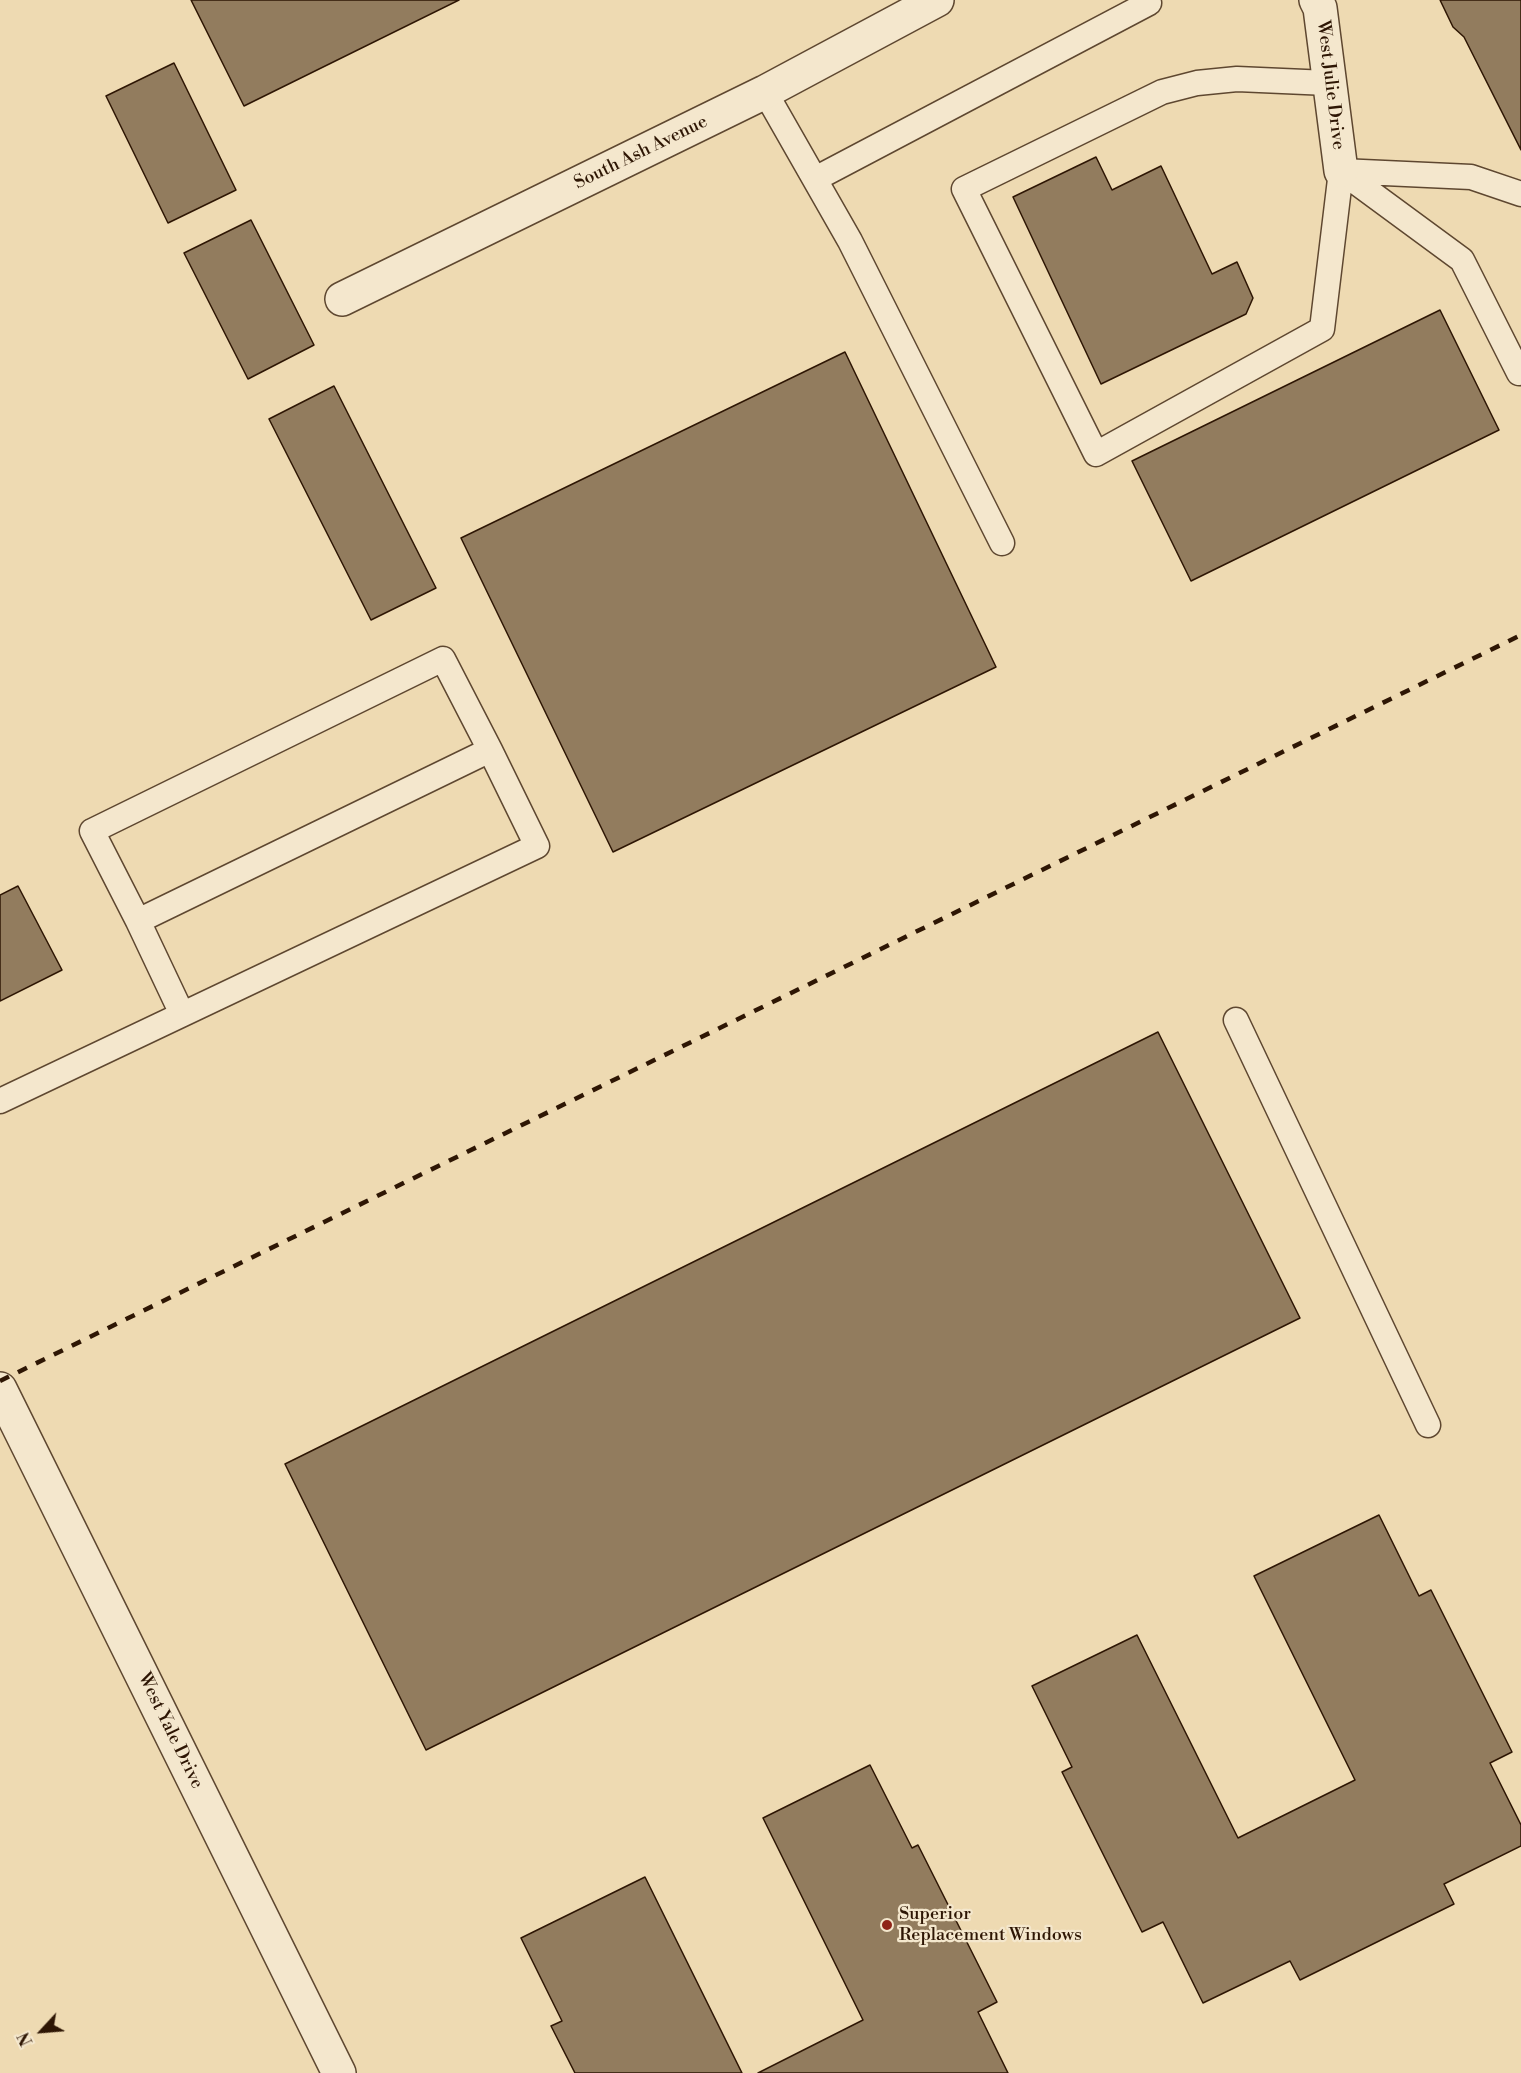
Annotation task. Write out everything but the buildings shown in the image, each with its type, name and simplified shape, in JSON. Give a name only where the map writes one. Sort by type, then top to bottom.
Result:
[{"type":"street","name":"South Ash Avenue","points":[[342,300],[765,92],[937,0]]},
{"type":"street","name":"West Julie Drive","points":[[1316,0],[1320,8],[1341,171]]},
{"type":"street","name":"West Yale Drive","points":[[0,1389],[339,2073]]},
{"type":"lane","points":[[815,179],[1149,3],[1148,0]]},
{"type":"lane","points":[[1328,83],[1237,79],[1197,83],[1162,92],[964,189],[1096,454],[1322,328],[1341,171]]},
{"type":"lane","points":[[765,92],[850,241],[1002,543]]},
{"type":"lane","points":[[1341,171],[1471,177],[1521,194]]},
{"type":"lane","points":[[1341,171],[1462,260],[1519,373]]},
{"type":"lane","points":[[0,1101],[537,846],[443,659],[92,831],[182,1014]]},
{"type":"lane","points":[[138,921],[490,750]]},
{"type":"lane","points":[[1236,1020],[1428,1425]]},
{"type":"railway","points":[[0,1381],[1521,635]]},
{"type":"place","name":"Superior Replacement Windows","points":[[887,1925]]}]
